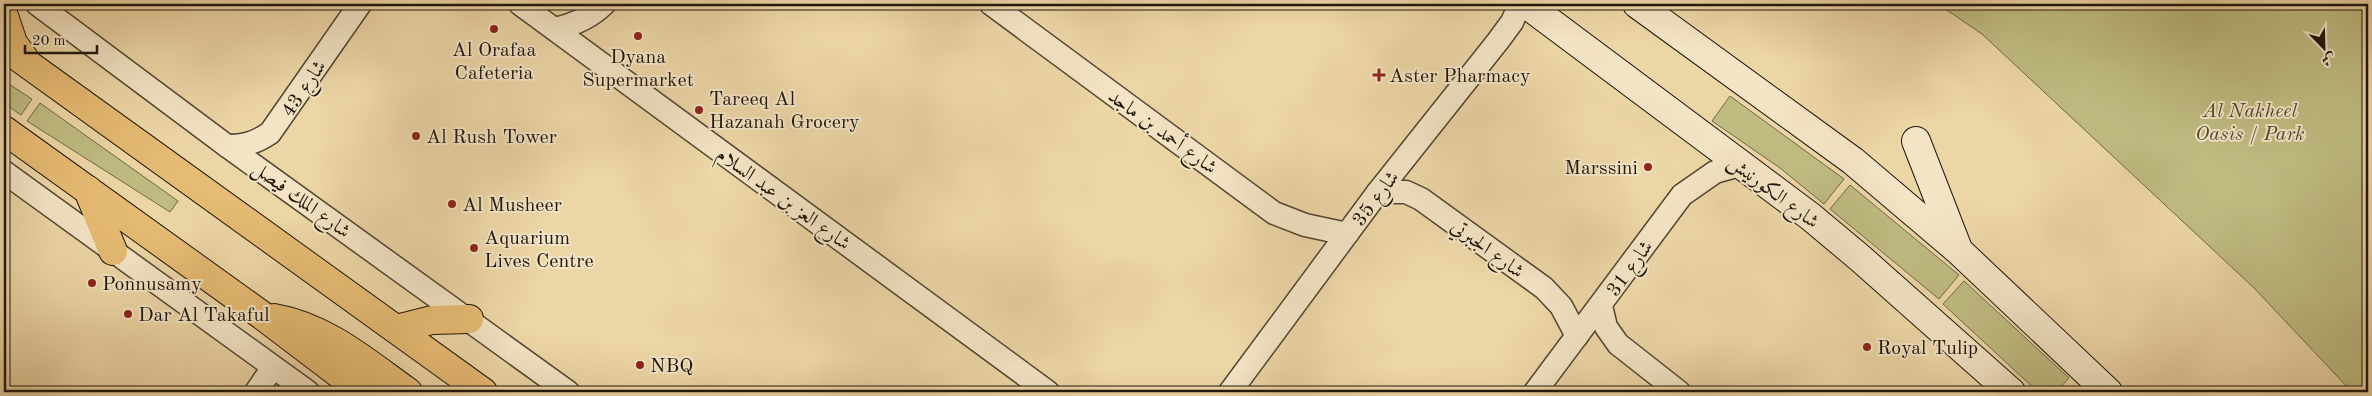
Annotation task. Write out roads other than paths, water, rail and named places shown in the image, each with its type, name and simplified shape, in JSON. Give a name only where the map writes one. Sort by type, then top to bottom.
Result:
[{"type":"main road","name":"شارع الكورنيش","points":[[1526,4],[1811,217],[2011,392]]},
{"type":"main road","points":[[1637,4],[1822,136],[1959,251],[2108,392]]},
{"type":"main road","points":[[4,16],[13,43],[29,64]]},
{"type":"main road","points":[[4,47],[483,392]]},
{"type":"main road","points":[[4,130],[262,316],[363,392]]},
{"type":"main road","points":[[1916,141],[1959,251]]},
{"type":"main road","points":[[88,190],[113,251]]},
{"type":"main road","points":[[262,316],[297,324],[323,334],[341,344],[408,392]]},
{"type":"main road","points":[[396,329],[432,320],[469,319]]},
{"type":"street","name":"شارع الملك فيصل","points":[[37,4],[227,146],[568,392]]},
{"type":"street","name":"شارع 43","points":[[227,146],[242,146],[257,142],[270,133],[360,4]]},
{"type":"street","name":"شارع العز بن عبد السلام","points":[[520,4],[1048,392]]},
{"type":"street","points":[[555,29],[571,25],[586,18],[604,4]]},
{"type":"street","name":"شارع أحمد بن ماجد","points":[[991,4],[1274,213],[1297,223],[1347,234]]},
{"type":"street","name":"شارع 35","points":[[1230,392],[1378,192],[1498,41],[1512,22],[1520,4]]},
{"type":"street","name":"شارع 31","points":[[1535,392],[1682,195],[1715,172],[1740,165]]},
{"type":"street","points":[[4,172],[308,392]]},
{"type":"street","name":"شارع الجبرتي","points":[[1378,192],[1406,192],[1421,199],[1544,288],[1561,306],[1577,336]]},
{"type":"street","points":[[1601,306],[1606,327],[1618,344],[1679,392]]},
{"type":"street","points":[[256,392],[273,367]]},
{"type":"place","name":"Al Orafaa Cafeteria","points":[[494,29]]},
{"type":"place","name":"Dyana Supermarket","points":[[638,36]]},
{"type":"place","name":"Aster Pharmacy","points":[[1379,75]]},
{"type":"place","name":"Tareeq Al Hazanah Grocery","points":[[699,110]]},
{"type":"place","name":"Al Rush Tower","points":[[416,136]]},
{"type":"place","name":"Marssini","points":[[1648,167]]},
{"type":"place","name":"Al Musheer","points":[[452,204]]},
{"type":"place","name":"Aquarium Lives Centre","points":[[474,248]]},
{"type":"place","name":"Ponnusamy","points":[[92,283]]},
{"type":"place","name":"Dar Al Takaful","points":[[128,314]]},
{"type":"place","name":"Royal Tulip","points":[[1867,347]]},
{"type":"place","name":"NBQ","points":[[640,365]]},
{"type":"park label","name":"Al Nakheel Oasis / Park","points":[[2250,122]]}]
